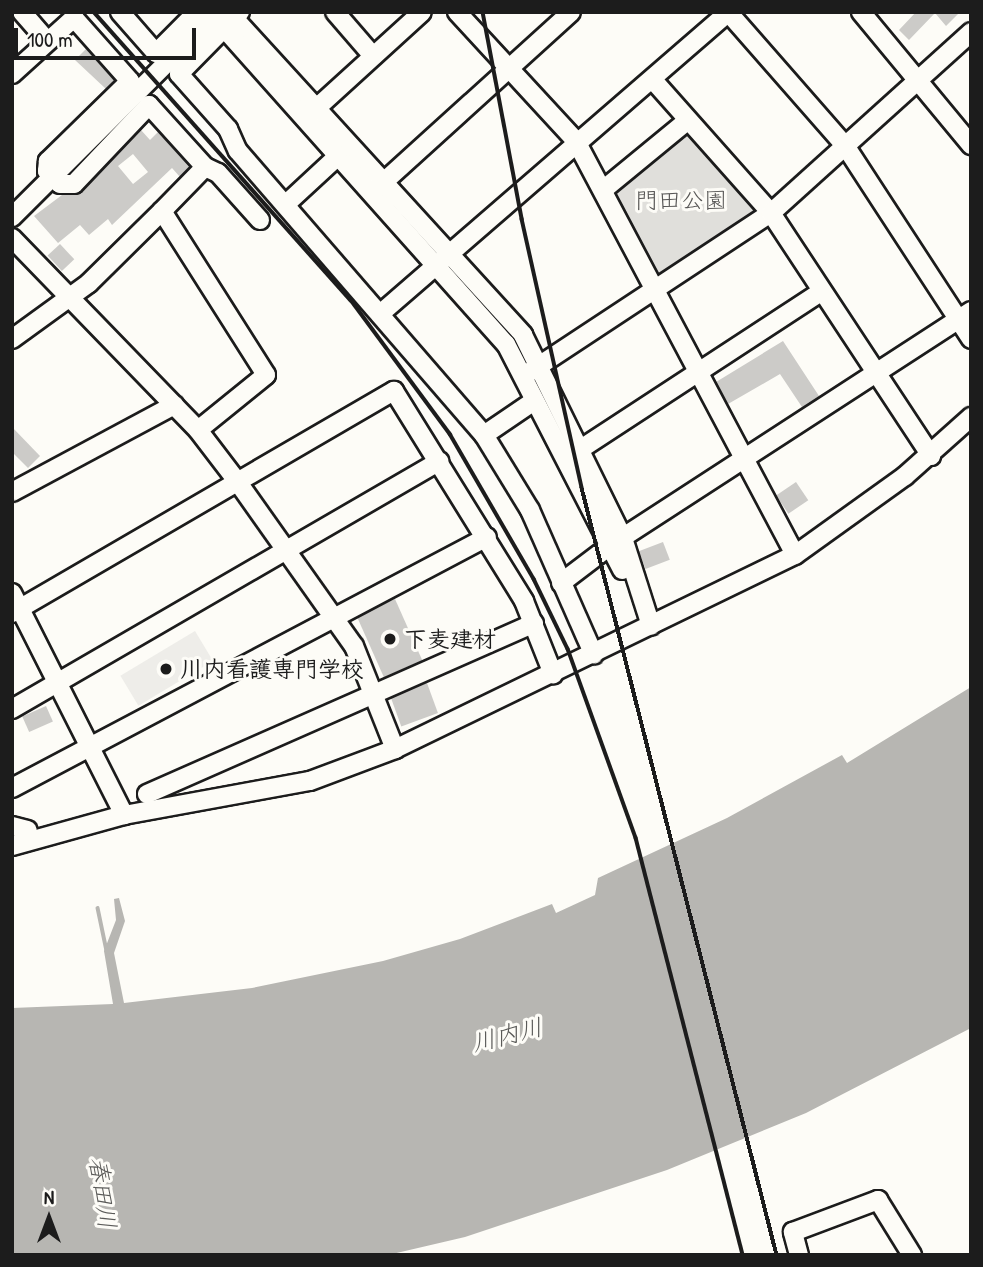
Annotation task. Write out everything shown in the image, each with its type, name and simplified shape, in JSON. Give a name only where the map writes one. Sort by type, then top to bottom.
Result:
[{"type":"street","points":[[22,12],[47,41]]},
{"type":"street","points":[[120,12],[156,53],[197,12]]},
{"type":"street","points":[[335,12],[373,56]]},
{"type":"street","points":[[311,113],[422,12]]},
{"type":"street","points":[[457,12],[507,70],[576,141],[795,555]]},
{"type":"street","points":[[377,188],[571,12]]},
{"type":"street","points":[[380,314],[576,141],[653,80],[728,12],[846,147],[964,316],[971,340]]},
{"type":"street","points":[[862,12],[971,145]]},
{"type":"street","points":[[12,74],[74,18],[130,81],[48,161],[47,171],[54,179],[60,184],[74,184],[149,105],[205,167],[218,173],[260,220]]},
{"type":"street","points":[[229,18],[377,188],[433,266],[506,344],[564,461],[617,542]]},
{"type":"street","points":[[12,217],[229,18]]},
{"type":"street","points":[[229,18],[179,74],[285,205],[484,435],[530,510],[594,655]]},
{"type":"street","points":[[522,377],[771,213],[846,147],[917,77],[971,32]]},
{"type":"street","points":[[653,80],[771,213],[931,456]]},
{"type":"street","points":[[311,113],[338,156],[448,253],[523,335],[579,449],[617,542],[638,608],[651,626]]},
{"type":"street","points":[[603,190],[687,121]]},
{"type":"street","points":[[285,205],[338,156]]},
{"type":"street","points":[[12,340],[68,298],[205,167]]},
{"type":"street","points":[[162,211],[266,375],[198,430]]},
{"type":"street","points":[[12,238],[198,430],[237,481],[332,620],[354,646],[376,695],[395,749]]},
{"type":"street","points":[[564,461],[822,291]]},
{"type":"street","points":[[561,583],[617,542],[964,316]]},
{"type":"street","points":[[124,815],[92,747],[15,605],[394,391],[486,537],[534,623],[553,674]]},
{"type":"street","points":[[484,435],[534,401]]},
{"type":"street","points":[[12,492],[174,405]]},
{"type":"street","points":[[12,846],[124,815],[310,781],[395,749],[594,655],[795,555],[931,456],[971,417]]},
{"type":"street","points":[[12,709],[439,461]]},
{"type":"street","points":[[12,788],[486,537]]},
{"type":"street","points":[[147,794],[534,623]]},
{"type":"street","points":[[200,771],[206,800]]},
{"type":"street","points":[[799,1255],[793,1232],[878,1200],[912,1255]]},
{"type":"shaded area","name":"川内看護専門学校","points":[[195,631],[213,661],[138,706],[120,676]]},
{"type":"green space","name":"門田公園","points":[[685,128],[757,208],[659,280],[611,191]]},
{"type":"water","points":[[971,687],[971,1028],[806,1113],[667,1170],[465,1237],[388,1255],[12,1255],[12,1008],[113,1004],[104,951],[116,920],[114,899],[119,898],[125,921],[114,953],[124,1003],[252,988],[383,961],[460,939],[552,904],[556,913],[595,895],[598,878],[727,818],[842,755],[847,763]]},
{"type":"building","points":[[916,12],[960,12],[946,26],[935,13],[909,40],[899,30]]},
{"type":"building","points":[[86,49],[114,80],[106,89],[75,60]]},
{"type":"building","points":[[141,130],[150,140],[158,132],[189,167],[180,177],[172,168],[112,225],[108,219],[89,235],[80,225],[58,243],[34,216],[62,195],[82,192]],"holes":[[[133,154],[148,172],[133,184],[118,166]]]},
{"type":"building","points":[[60,244],[74,259],[62,271],[48,256]]},
{"type":"building","points":[[783,341],[819,396],[802,407],[780,374],[728,404],[716,382]]},
{"type":"building","points":[[12,427],[40,456],[28,468],[12,452]]},
{"type":"building","points":[[796,482],[808,500],[788,514],[776,495]]},
{"type":"building","points":[[663,542],[670,560],[646,569],[639,551]]},
{"type":"building","name":"下麦建材","points":[[395,599],[422,660],[384,677],[357,616]]},
{"type":"building","name":"下麦建材","points":[[427,683],[438,713],[401,726],[390,696]]},
{"type":"building","points":[[46,706],[53,722],[29,732],[22,717]]},
{"type":"waterway","points":[[98,908],[107,951]]},
{"type":"railway","points":[[94,12],[351,300],[450,434],[534,579],[568,649],[636,838],[743,1255]]},
{"type":"railway","points":[[483,12],[522,219],[582,488],[777,1255]]},
{"type":"place","name":"下麦建材","points":[[390,639]]},
{"type":"place","name":"川内看護専門学校","points":[[166,669]]},
{"type":"water label","name":"川内川","points":[[507,1035]]},
{"type":"water label","name":"春田川","points":[[103,1193]]}]
